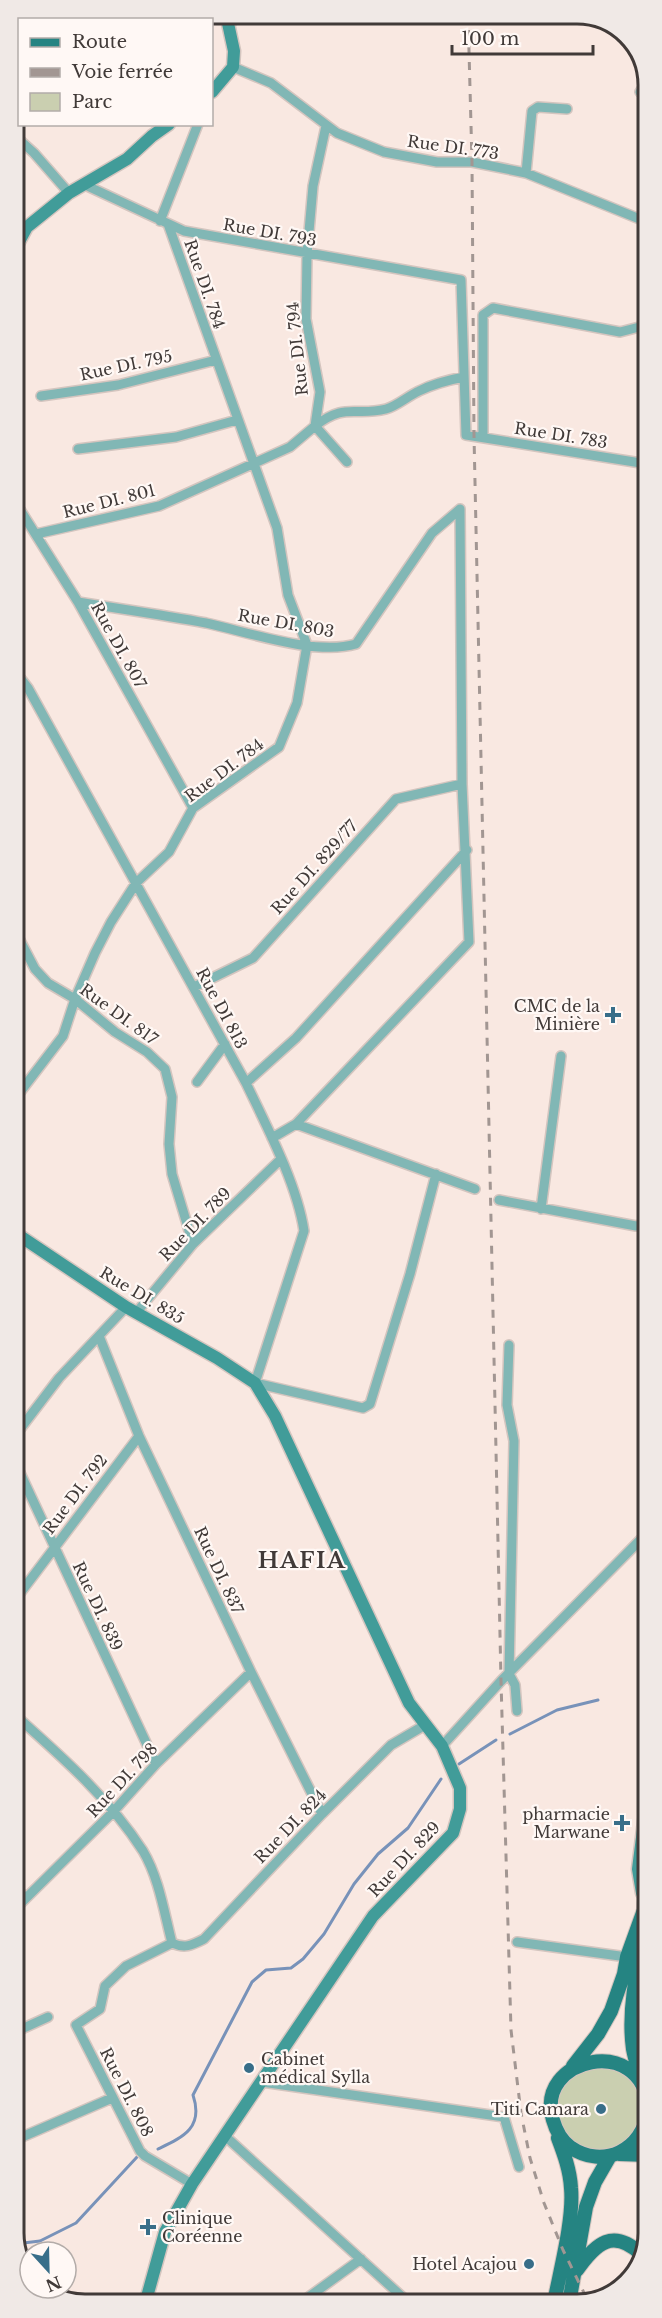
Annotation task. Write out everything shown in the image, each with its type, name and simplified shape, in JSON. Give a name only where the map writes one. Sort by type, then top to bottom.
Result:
[{"type":"main road","points":[[556,2294],[569,2223],[572,2190],[568,2168],[551,2115],[552,2098],[558,2083],[598,2034],[611,2011],[624,1974],[627,1957],[638,1932]]},
{"type":"main road","points":[[638,1961],[634,1984],[633,2049],[638,2066]]},
{"type":"main road","points":[[569,2071],[585,2062],[602,2060],[620,2064],[638,2079]]},
{"type":"main road","points":[[556,2130],[565,2143],[578,2152],[594,2157],[638,2155]]},
{"type":"main road","points":[[571,2294],[586,2207],[594,2182],[614,2155],[638,2138]]},
{"type":"main road","points":[[574,2274],[595,2248],[604,2242],[621,2241],[636,2249]]},
{"type":"street","points":[[213,92],[233,67],[234,51],[228,24]]},
{"type":"street","name":"Rue DI. 773","points":[[233,67],[271,83],[337,133],[384,152],[437,162],[472,162],[526,173],[638,218]]},
{"type":"street","points":[[526,173],[532,111],[538,107],[567,109]]},
{"type":"street","points":[[24,233],[27,228],[69,193],[127,159],[166,126]]},
{"type":"street","points":[[164,222],[197,126]]},
{"type":"street","name":"Rue DI. 794","points":[[315,426],[320,392],[306,319],[308,254],[313,186],[326,126]]},
{"type":"street","points":[[24,144],[69,193]]},
{"type":"street","name":"Rue DI. 793","points":[[83,184],[124,201],[184,231],[461,280],[464,377]]},
{"type":"street","name":"Rue DI. 784","points":[[24,1087],[63,1036],[75,999],[100,943],[136,883],[170,852],[193,807],[279,747],[297,703],[306,645],[288,595],[277,528],[164,222]]},
{"type":"street","points":[[483,437],[483,315],[487,310],[493,308],[620,332],[638,327]]},
{"type":"street","name":"Rue DI. 795","points":[[41,396],[118,385],[216,360]]},
{"type":"street","points":[[253,464],[290,447],[326,417],[341,411],[378,411],[419,391],[464,377]]},
{"type":"street","name":"Rue DI. 783","points":[[464,377],[466,435],[638,463]]},
{"type":"street","points":[[78,449],[176,437],[237,420]]},
{"type":"street","points":[[315,426],[347,462]]},
{"type":"street","name":"Rue DI. 801","points":[[36,534],[159,506],[253,464]]},
{"type":"street","name":"Rue DI. 803","points":[[78,602],[205,623],[306,645],[340,648],[356,644],[432,533],[460,509],[462,784]]},
{"type":"street","name":"Rue DI. 807","points":[[24,515],[78,602],[193,807]]},
{"type":"street","name":"Rue DI 813","points":[[24,683],[246,1083],[272,1138],[301,1215],[303,1232],[255,1383]]},
{"type":"street","points":[[272,1138],[296,1124],[469,942],[462,784]]},
{"type":"street","name":"Rue DI. 829/77","points":[[194,987],[253,958],[396,799],[462,784]]},
{"type":"street","points":[[246,1083],[296,1038],[466,849]]},
{"type":"street","name":"Rue DI. 817","points":[[24,948],[35,969],[48,983],[75,999],[115,1032],[147,1052],[165,1069],[172,1097],[169,1144],[172,1174],[193,1244]]},
{"type":"street","points":[[197,1082],[225,1044]]},
{"type":"street","points":[[541,1209],[561,1056]]},
{"type":"street","points":[[296,1124],[475,1189]]},
{"type":"street","name":"Rue DI. 789","points":[[24,1424],[59,1378],[99,1336],[131,1310],[193,1244],[280,1160]]},
{"type":"street","points":[[255,1383],[363,1408],[370,1404],[410,1274],[436,1174]]},
{"type":"street","points":[[499,1200],[638,1226]]},
{"type":"street","name":"Rue DI. 835","points":[[24,1239],[131,1310],[217,1358],[255,1383]]},
{"type":"street","name":"Rue DI. 837","points":[[99,1336],[139,1436],[251,1672],[322,1814]]},
{"type":"street","points":[[510,1345],[507,1405],[514,1442],[509,1674],[515,1685],[517,1712]]},
{"type":"street","name":"Rue DI. 829","points":[[148,2294],[165,2232],[192,2184],[373,1917],[453,1833],[460,1809],[460,1788],[442,1746],[410,1703],[275,1416],[255,1383]]},
{"type":"street","name":"Rue DI. 792","points":[[24,1588],[139,1436]]},
{"type":"street","name":"Rue DI. 839","points":[[24,1482],[156,1764]]},
{"type":"street","points":[[442,1746],[501,1681],[638,1542]]},
{"type":"street","name":"Rue DI. 798","points":[[26,1898],[113,1812],[156,1764],[251,1672]]},
{"type":"street","points":[[24,1723],[75,1769],[113,1812],[143,1852],[155,1879],[176,1944]]},
{"type":"street","name":"Rue DI. 824","points":[[76,2025],[100,2009],[105,1986],[126,1966],[176,1944],[190,1947],[204,1939],[391,1745],[425,1725]]},
{"type":"street","points":[[517,1941],[627,1957]]},
{"type":"street","points":[[634,1984],[638,1977]]},
{"type":"street","points":[[24,2028],[48,2017]]},
{"type":"street","name":"Rue DI. 808","points":[[76,2025],[141,2151],[145,2156],[192,2184]]},
{"type":"street","points":[[262,2082],[504,2117],[519,2167]]},
{"type":"street","points":[[24,2136],[112,2098]]},
{"type":"street","points":[[224,2135],[399,2294]]},
{"type":"street","points":[[313,2294],[362,2259]]},
{"type":"green space","points":[[612,2066],[637,2084],[638,2126],[623,2148],[585,2152],[561,2133],[556,2095],[575,2071]]},
{"type":"waterway","points":[[510,1734],[557,1710],[598,1700]]},
{"type":"waterway","points":[[459,1764],[496,1740]]},
{"type":"waterway","points":[[158,2149],[183,2135],[193,2123],[196,2116],[193,2095],[252,1982],[266,1970],[291,1968],[303,1959],[324,1934],[354,1884],[378,1854],[408,1828],[441,1779]]},
{"type":"waterway","points":[[25,2243],[40,2241],[76,2223],[137,2157]]},
{"type":"railway","points":[[468,24],[472,162],[474,436],[501,1681],[511,2030],[521,2113],[530,2158],[544,2203],[584,2293]]},
{"type":"place","name":"CMC de la Minière","points":[[613,1015]]},
{"type":"place","name":"pharmacie Marwane","points":[[622,1823]]},
{"type":"place","name":"Cabinet médical Sylla","points":[[249,2068]]},
{"type":"place","name":"Titi Camara","points":[[601,2109]]},
{"type":"place","name":"Clinique Coréenne","points":[[148,2227]]},
{"type":"place","name":"Hotel Acajou","points":[[529,2264]]},
{"type":"district","name":"HAFIA","points":[[302,1560]]}]
